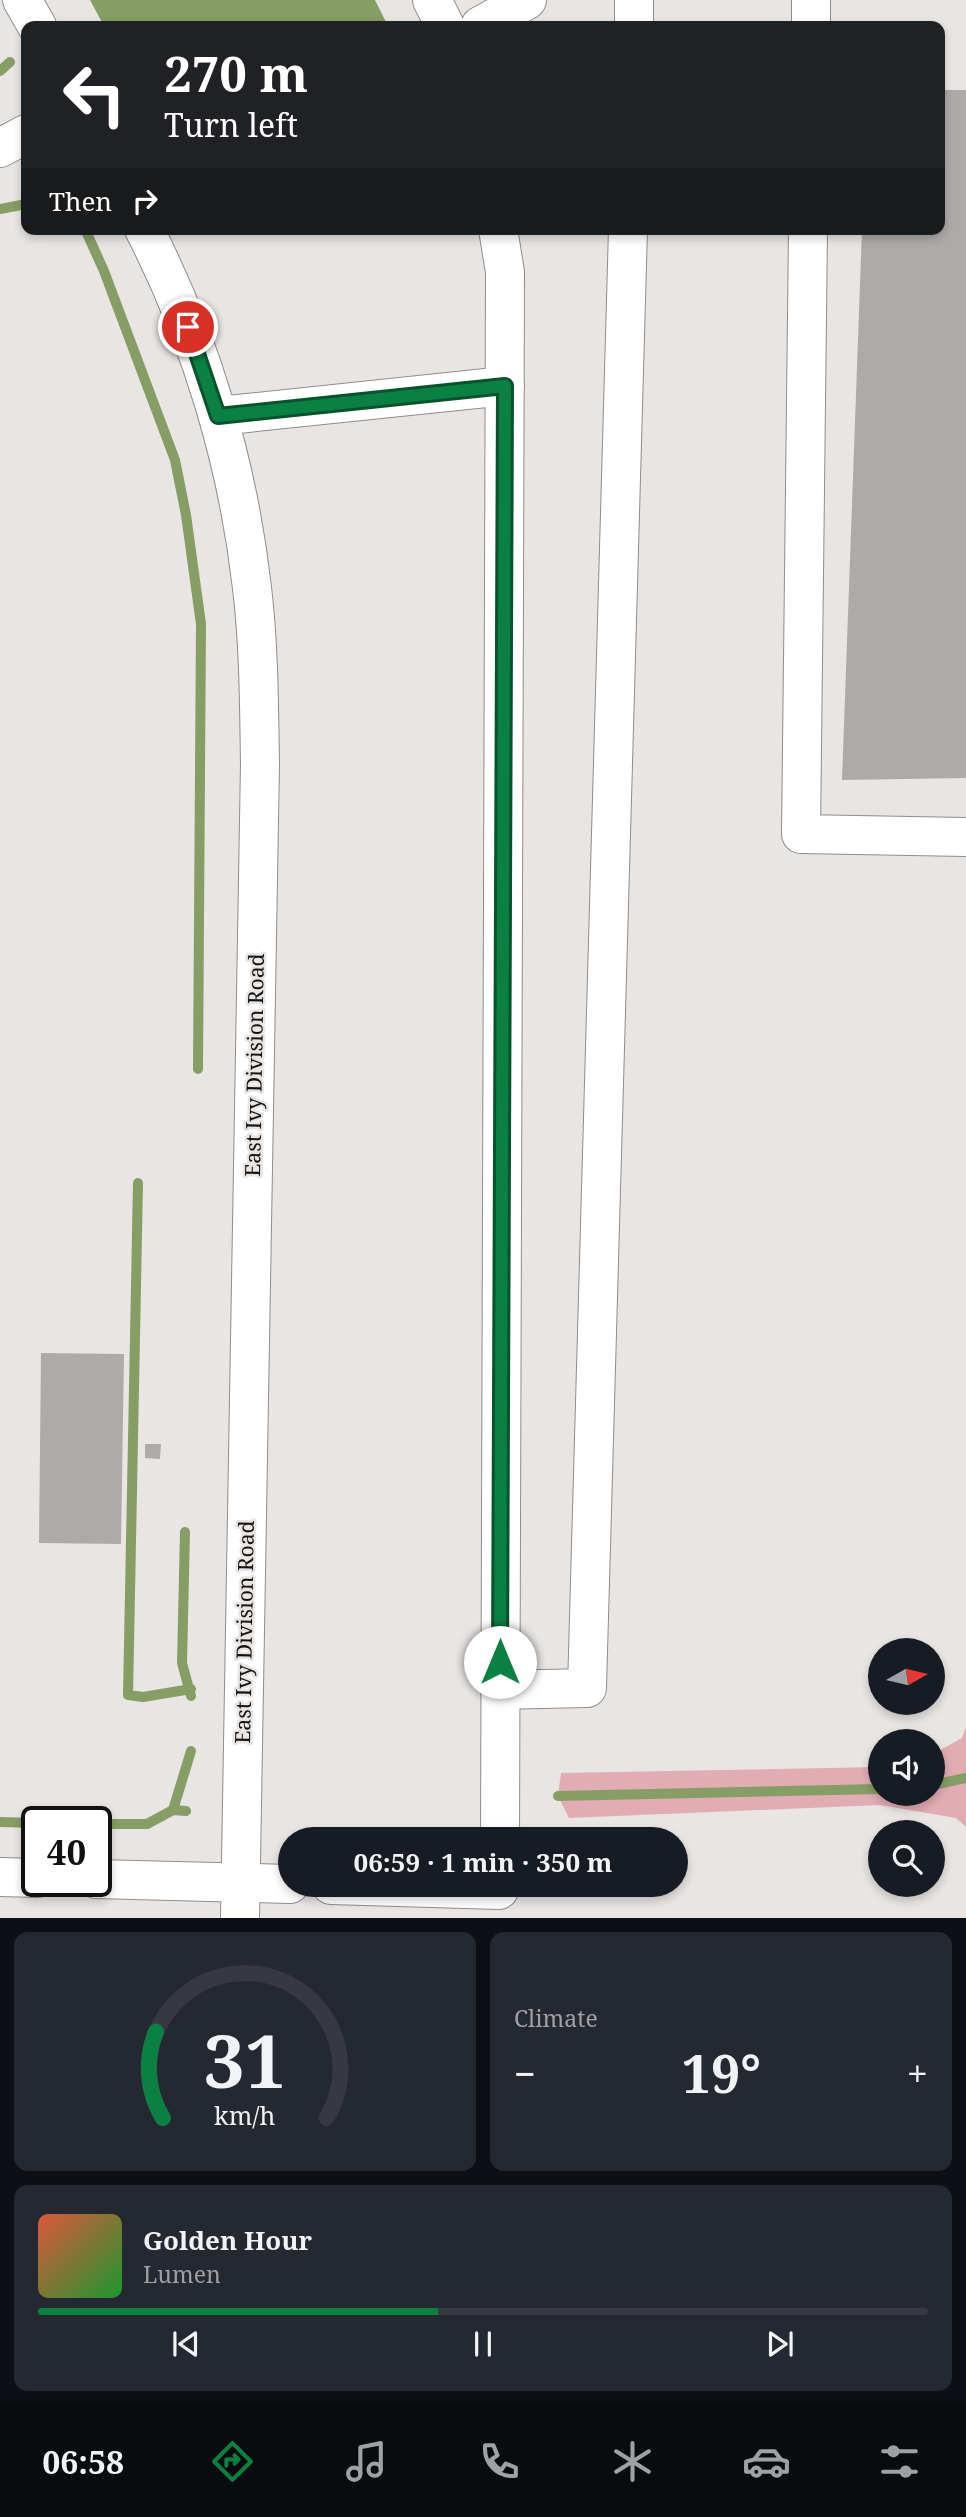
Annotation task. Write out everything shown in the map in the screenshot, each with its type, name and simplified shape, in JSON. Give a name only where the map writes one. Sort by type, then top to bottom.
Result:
[{"type":"street","points":[[22,0],[34,21]]},
{"type":"street","points":[[432,0],[442,21]]},
{"type":"street","points":[[489,21],[527,0]]},
{"type":"street","points":[[634,0],[634,21]]},
{"type":"street","points":[[811,0],[811,21]]},
{"type":"street","points":[[0,148],[21,137]]},
{"type":"street","name":"East Ivy Division Road","points":[[147,235],[188,327],[218,416],[238,502],[252,587],[258,667],[259,790],[240,1900]]},
{"type":"street","points":[[499,235],[505,272],[500,1827]]},
{"type":"street","points":[[500,1690],[587,1688],[628,235]]},
{"type":"street","points":[[808,235],[801,834],[966,836]]},
{"type":"street","points":[[218,416],[505,386]]},
{"type":"street","points":[[0,1877],[21,1878]]},
{"type":"street","points":[[112,1881],[240,1900],[278,1888]]},
{"type":"shaded area","points":[[90,0],[375,0],[386,21],[101,21]]},
{"type":"shaded area","points":[[966,1727],[966,1827],[956,1818],[886,1806],[945,1806],[945,1747],[962,1738]]},
{"type":"shaded area","points":[[868,1767],[868,1806],[569,1818],[558,1796],[561,1773]]},
{"type":"building","points":[[945,90],[966,90],[966,778],[842,780],[862,235],[945,235]]},
{"type":"building","points":[[41,1353],[124,1354],[121,1544],[39,1543]]},
{"type":"building","points":[[145,1444],[161,1444],[160,1459],[145,1458]]},
{"type":"waterway","points":[[0,71],[10,62]]},
{"type":"waterway","points":[[0,209],[21,205]]},
{"type":"waterway","points":[[88,235],[104,271],[175,460],[186,515],[201,624],[198,1069]]},
{"type":"waterway","points":[[138,1183],[128,1695],[143,1697],[191,1689]]},
{"type":"waterway","points":[[185,1532],[182,1663],[191,1696]]},
{"type":"waterway","points":[[186,1811],[173,1810],[191,1751]]},
{"type":"waterway","points":[[945,1782],[966,1778]]},
{"type":"waterway","points":[[558,1796],[868,1789]]},
{"type":"waterway","points":[[112,1824],[147,1824],[173,1810]]},
{"type":"waterway","points":[[0,1822],[21,1823]]},
{"type":"route","points":[[188,327],[218,416],[505,386],[500,1662]]}]
